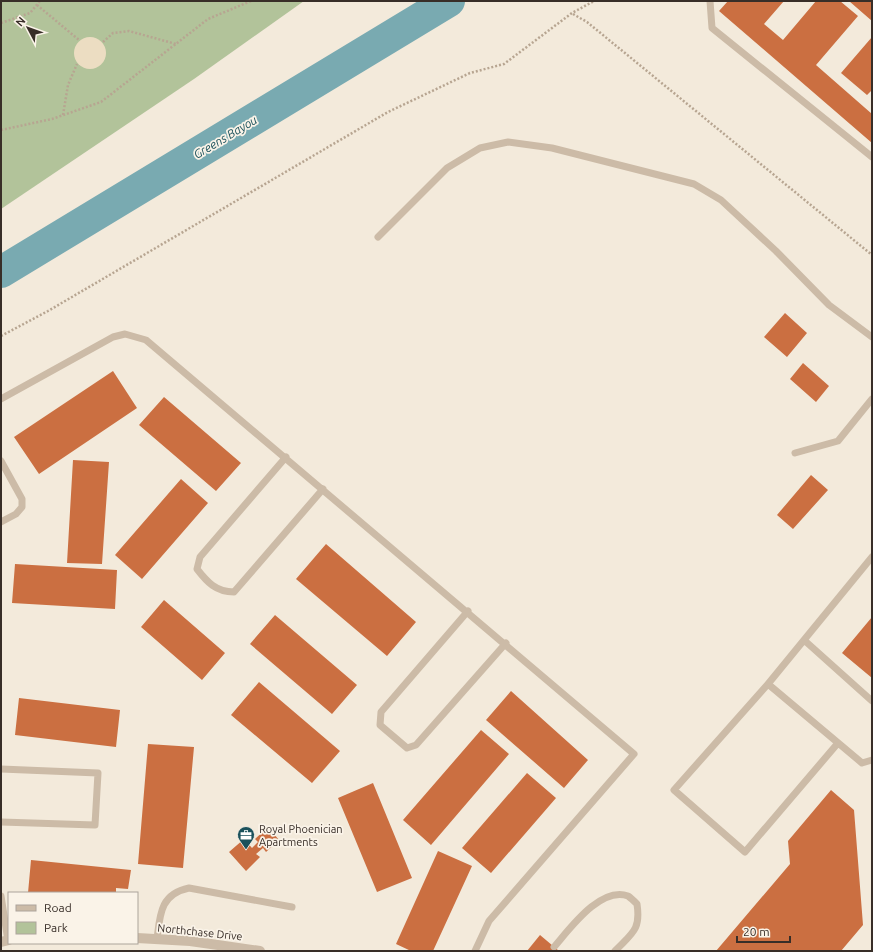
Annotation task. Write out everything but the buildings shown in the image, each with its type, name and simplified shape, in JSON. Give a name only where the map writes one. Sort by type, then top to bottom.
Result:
[{"type":"street","name":"Northchase Drive","points":[[138,938],[190,941],[260,951]]},
{"type":"lane","points":[[710,1],[712,28],[872,157]]},
{"type":"lane","points":[[378,237],[447,168],[480,148],[508,142],[552,148],[694,184],[721,200],[776,251],[829,305],[872,337]]},
{"type":"lane","points":[[1,399],[113,337],[125,334],[146,340],[286,457],[634,754],[489,921],[475,951]]},
{"type":"lane","points":[[795,453],[838,440],[872,399]]},
{"type":"lane","points":[[286,457],[200,557],[197,568],[206,580],[223,592],[234,592],[323,489]]},
{"type":"lane","points":[[1,461],[22,499],[22,506],[16,514],[1,522]]},
{"type":"lane","points":[[838,743],[745,852],[674,790],[768,684],[872,557]]},
{"type":"lane","points":[[468,612],[381,712],[380,725],[407,748],[416,745],[506,644]]},
{"type":"lane","points":[[804,640],[872,700]]},
{"type":"lane","points":[[768,684],[862,763],[872,760]]},
{"type":"lane","points":[[1,769],[98,773],[95,825],[1,822]]},
{"type":"lane","points":[[157,939],[161,910],[169,898],[178,891],[189,888],[292,907]]},
{"type":"lane","points":[[554,947],[598,901],[619,895],[628,896],[637,904],[640,919],[634,932],[615,951]]},
{"type":"lane","points":[[1,896],[6,941]]},
{"type":"path","points":[[1,23],[30,13],[40,1]]},
{"type":"path","points":[[1,130],[62,116],[101,102],[208,19],[251,1]]},
{"type":"path","points":[[1,336],[48,311],[388,112],[470,73],[504,64],[572,13],[594,1]]},
{"type":"path","points":[[37,5],[79,40]]},
{"type":"path","points":[[572,13],[587,22],[872,255]]},
{"type":"path","points":[[103,42],[113,33],[129,31],[176,44]]},
{"type":"path","points":[[62,116],[68,85],[77,64]]},
{"type":"green space","points":[[1,1],[304,1],[194,79],[1,209]]},
{"type":"shaded area","points":[[87,37],[93,37],[102,41],[106,53],[102,65],[93,69],[87,69],[78,65],[74,56],[74,50],[78,41]]},
{"type":"waterway","name":"Greens Bayou","points":[[1,272],[449,1]]},
{"type":"place","name":"Royal Phoenician Apartments","points":[[246,850]]}]
